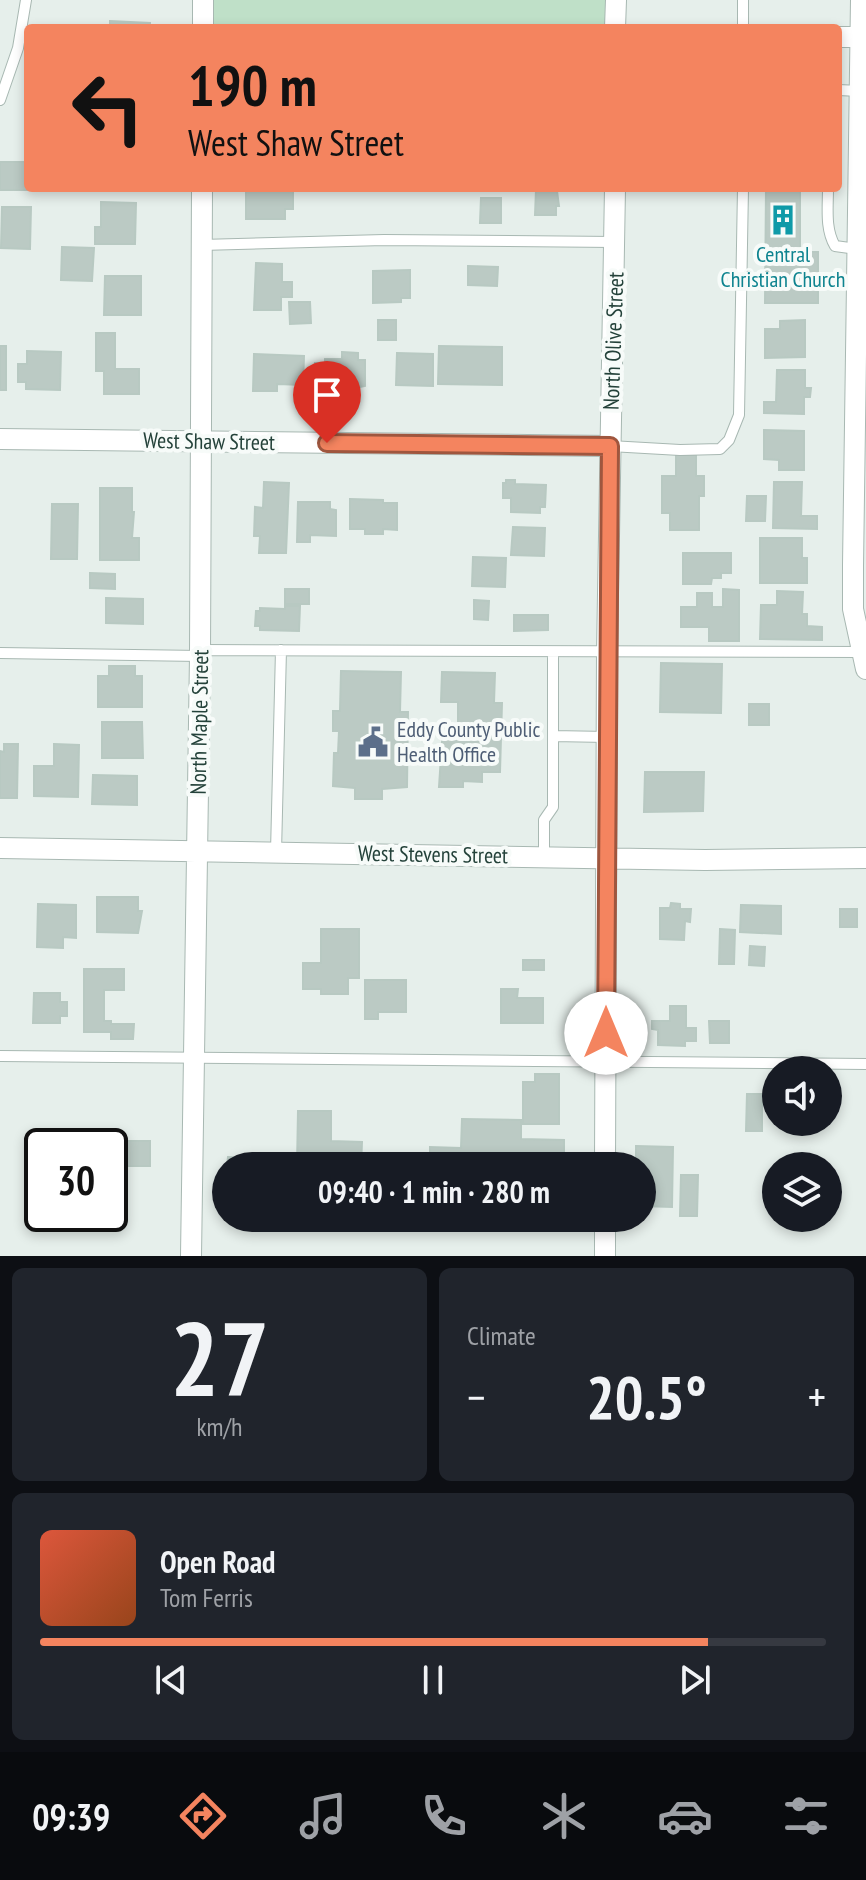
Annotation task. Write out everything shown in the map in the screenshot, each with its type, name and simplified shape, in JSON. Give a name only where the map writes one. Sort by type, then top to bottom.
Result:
[{"type":"street","points":[[203,0],[203,24]]},
{"type":"street","points":[[615,24],[616,0]]},
{"type":"street","points":[[861,0],[863,37],[853,609],[864,658]]},
{"type":"street","points":[[842,37],[863,37]]},
{"type":"street","name":"North Maple Street","points":[[191,1256],[200,653],[202,192]]},
{"type":"street","name":"North Olive Street","points":[[605,1152],[607,652],[615,192]]},
{"type":"street","name":"West Shaw Street","points":[[0,439],[610,446]]},
{"type":"street","name":"West Stevens Street","points":[[0,848],[866,858]]},
{"type":"street","points":[[605,1232],[605,1256]]},
{"type":"lane","points":[[0,100],[18,48],[26,0]]},
{"type":"lane","points":[[743,0],[743,24]]},
{"type":"lane","points":[[842,90],[860,91]]},
{"type":"lane","points":[[610,446],[720,449],[729,440],[739,415],[743,192]]},
{"type":"lane","points":[[828,192],[831,239],[835,246],[857,249]]},
{"type":"lane","points":[[201,245],[384,240],[615,242]]},
{"type":"lane","points":[[0,653],[281,650],[607,652],[864,658]]},
{"type":"lane","points":[[276,852],[281,650]]},
{"type":"lane","points":[[544,856],[544,820],[553,807],[553,652]]},
{"type":"lane","points":[[553,736],[607,737]]},
{"type":"lane","points":[[0,1056],[866,1064]]},
{"type":"green space","points":[[203,0],[616,0],[615,24],[203,24]]},
{"type":"building","points":[[110,21],[150,23],[150,24],[110,24]]},
{"type":"building","points":[[0,162],[24,162],[24,190],[0,190]]},
{"type":"building","points":[[246,192],[293,192],[293,209],[285,209],[285,219],[246,219]]},
{"type":"building","points":[[536,192],[557,192],[559,206],[556,206],[556,215],[535,215]]},
{"type":"building","name":"Central Christian Church","points":[[766,192],[800,192],[800,252],[818,252],[818,303],[765,303]]},
{"type":"building","points":[[481,198],[501,198],[501,223],[480,223]]},
{"type":"building","points":[[101,202],[136,203],[135,244],[95,244],[95,227],[101,227]]},
{"type":"building","points":[[2,207],[31,207],[30,249],[1,248]]},
{"type":"building","points":[[62,247],[94,248],[92,281],[61,280]]},
{"type":"building","points":[[256,263],[282,264],[282,282],[292,282],[292,297],[281,297],[281,310],[254,310]]},
{"type":"building","points":[[468,266],[498,267],[497,286],[468,285]]},
{"type":"building","points":[[410,270],[410,298],[401,298],[401,302],[373,303],[373,271]]},
{"type":"building","points":[[105,276],[141,276],[141,315],[104,315]]},
{"type":"building","points":[[289,302],[310,302],[311,323],[290,324]]},
{"type":"building","points":[[378,320],[396,320],[396,340],[378,340]]},
{"type":"building","points":[[805,320],[805,357],[765,358],[765,329],[780,329],[780,321]]},
{"type":"building","points":[[96,333],[115,333],[115,369],[139,369],[139,394],[104,394],[104,371],[96,371]]},
{"type":"building","points":[[0,346],[6,346],[6,390],[0,390]]},
{"type":"building","points":[[439,346],[502,347],[502,385],[438,384]]},
{"type":"building","points":[[27,351],[61,352],[60,390],[26,389],[26,382],[18,382],[18,364],[27,364]]},
{"type":"building","points":[[342,352],[358,353],[358,360],[365,360],[365,386],[345,390],[345,386],[325,386],[325,379],[315,379],[315,363],[325,363],[325,359],[342,359]]},
{"type":"building","points":[[397,353],[433,354],[433,386],[396,385]]},
{"type":"building","points":[[254,354],[304,356],[303,385],[277,384],[277,391],[253,391]]},
{"type":"building","points":[[777,370],[805,370],[805,388],[811,388],[810,397],[804,397],[804,414],[764,413],[764,402],[776,402]]},
{"type":"building","points":[[764,430],[804,431],[804,470],[779,470],[779,460],[764,459]]},
{"type":"building","points":[[676,455],[696,455],[696,476],[704,476],[704,496],[699,496],[699,530],[670,530],[670,513],[662,513],[662,476],[676,476]]},
{"type":"building","points":[[515,480],[515,484],[546,485],[545,507],[540,507],[540,513],[511,512],[511,498],[503,498],[503,483]]},
{"type":"building","points":[[264,482],[289,483],[286,553],[259,553],[260,536],[254,536],[255,507],[263,508]]},
{"type":"building","points":[[774,482],[802,482],[801,516],[817,516],[817,529],[773,528]]},
{"type":"building","points":[[100,488],[132,488],[132,538],[139,538],[139,560],[100,560]]},
{"type":"building","points":[[747,496],[766,496],[765,521],[746,521]]},
{"type":"building","points":[[350,499],[397,503],[397,530],[383,529],[383,534],[365,534],[365,529],[350,529]]},
{"type":"building","points":[[298,502],[330,502],[330,509],[336,510],[336,536],[310,535],[310,542],[297,542]]},
{"type":"building","points":[[52,504],[78,504],[77,559],[51,559]]},
{"type":"building","points":[[513,527],[545,528],[544,556],[511,555]]},
{"type":"building","points":[[760,538],[802,538],[802,558],[807,558],[807,583],[760,583]]},
{"type":"building","points":[[683,553],[731,553],[731,573],[721,573],[721,578],[712,578],[711,584],[683,584]]},
{"type":"building","points":[[473,557],[506,558],[505,587],[472,586]]},
{"type":"building","points":[[90,573],[115,574],[115,589],[90,588]]},
{"type":"building","points":[[285,589],[309,589],[309,604],[285,604]]},
{"type":"building","points":[[723,589],[739,590],[739,641],[709,641],[709,627],[681,627],[681,607],[697,607],[697,593],[712,593],[712,607],[723,607]]},
{"type":"building","points":[[777,591],[803,592],[802,614],[807,614],[807,626],[822,627],[822,640],[760,639],[761,605],[777,605]]},
{"type":"building","points":[[106,598],[143,599],[143,624],[106,623]]},
{"type":"building","points":[[474,600],[489,601],[488,620],[474,619]]},
{"type":"building","points":[[285,606],[300,606],[299,631],[260,630],[260,626],[255,626],[256,611],[260,608],[285,609]]},
{"type":"building","points":[[514,615],[548,615],[548,630],[514,631]]},
{"type":"building","points":[[661,663],[722,664],[721,713],[660,712]]},
{"type":"building","points":[[109,666],[135,666],[135,676],[142,676],[142,707],[98,707],[98,676],[109,676]]},
{"type":"building","name":"Eddy County Public Health Office","points":[[341,671],[401,672],[400,712],[408,712],[407,787],[382,789],[382,799],[355,799],[355,788],[333,786],[334,753],[338,753],[339,731],[333,731],[333,711],[340,711]]},
{"type":"building","points":[[442,672],[495,673],[494,703],[502,703],[500,772],[482,772],[482,782],[463,781],[463,787],[439,787],[443,726],[458,726],[458,702],[441,702]]},
{"type":"building","points":[[749,704],[769,704],[769,725],[749,725]]},
{"type":"building","points":[[102,722],[142,722],[143,758],[102,758]]},
{"type":"building","points":[[4,744],[18,744],[17,798],[0,798],[0,751],[4,752]]},
{"type":"building","points":[[54,744],[79,745],[78,797],[34,796],[34,766],[54,766]]},
{"type":"building","points":[[645,772],[704,772],[703,811],[644,812]]},
{"type":"building","points":[[93,775],[137,776],[137,805],[92,804]]},
{"type":"building","points":[[97,897],[138,897],[138,911],[142,911],[138,933],[97,932]]},
{"type":"building","points":[[671,903],[680,904],[680,909],[691,909],[690,922],[685,921],[684,940],[660,939],[660,908],[670,908]]},
{"type":"building","points":[[38,904],[76,905],[76,938],[63,937],[63,948],[37,947]]},
{"type":"building","points":[[741,905],[781,906],[781,934],[740,932]]},
{"type":"building","points":[[840,909],[857,909],[857,927],[840,927]]},
{"type":"building","points":[[321,929],[359,929],[359,978],[348,978],[348,994],[321,994],[321,989],[303,989],[303,963],[321,963]]},
{"type":"building","points":[[720,929],[735,930],[734,964],[719,964]]},
{"type":"building","points":[[750,946],[765,947],[764,966],[749,965]]},
{"type":"building","points":[[523,960],[544,960],[544,970],[523,970]]},
{"type":"building","points":[[84,969],[124,969],[124,990],[104,990],[104,1021],[134,1024],[133,1039],[111,1039],[111,1032],[84,1032]]},
{"type":"building","points":[[365,980],[406,980],[406,1012],[378,1012],[378,1019],[365,1019]]},
{"type":"building","points":[[501,989],[518,989],[517,998],[543,998],[543,1023],[501,1023]]},
{"type":"building","points":[[34,993],[60,993],[60,1002],[67,1002],[67,1016],[60,1016],[60,1023],[33,1023]]},
{"type":"building","points":[[670,1006],[686,1006],[686,1028],[696,1028],[696,1041],[685,1041],[685,1046],[658,1045],[658,1030],[652,1029],[652,1021],[670,1021]]},
{"type":"building","points":[[709,1021],[729,1021],[729,1043],[710,1043]]},
{"type":"building","points":[[535,1074],[559,1074],[559,1124],[523,1124],[523,1082],[535,1082]]},
{"type":"building","points":[[747,1094],[762,1094],[762,1131],[746,1131]]},
{"type":"building","points":[[298,1111],[331,1111],[331,1141],[362,1142],[362,1152],[297,1152]]},
{"type":"building","points":[[462,1119],[521,1120],[521,1139],[564,1140],[564,1152],[430,1152],[430,1147],[461,1148]]},
{"type":"building","points":[[128,1141],[150,1141],[150,1166],[128,1166]]},
{"type":"building","points":[[636,1146],[673,1147],[672,1207],[656,1206],[656,1152],[636,1152]]},
{"type":"building","points":[[681,1175],[698,1175],[697,1216],[680,1216]]},
{"type":"place","name":"Central Christian Church","points":[[783,220]]},
{"type":"place","name":"Eddy County Public Health Office","points":[[373,742]]},
{"type":"route","points":[[327,443],[610,446],[606,1033]]}]
